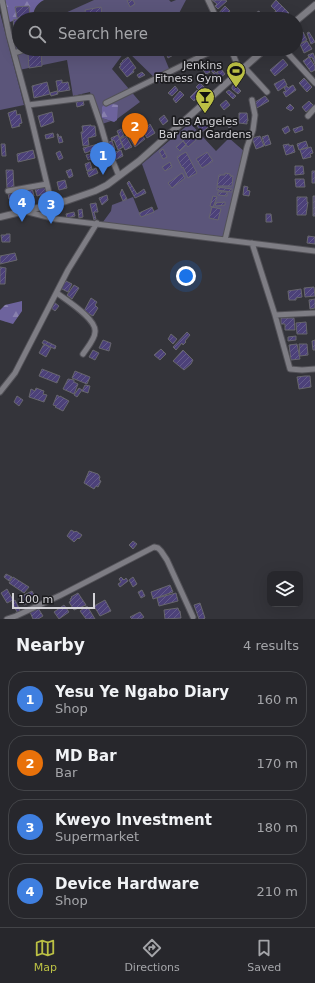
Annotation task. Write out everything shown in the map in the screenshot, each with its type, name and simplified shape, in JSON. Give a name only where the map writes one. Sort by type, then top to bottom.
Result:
[{"type":"street","points":[[2,0],[12,44]]},
{"type":"street","points":[[208,0],[214,12]]},
{"type":"street","points":[[303,15],[315,4]]},
{"type":"street","points":[[15,56],[52,206]]},
{"type":"street","points":[[106,103],[202,56]]},
{"type":"street","points":[[235,56],[243,70],[267,92]]},
{"type":"street","points":[[0,217],[52,206],[95,191],[107,185],[134,165],[258,56]]},
{"type":"street","points":[[291,56],[315,82]]},
{"type":"street","points":[[28,105],[91,97],[102,126],[107,147],[119,176]]},
{"type":"street","points":[[225,240],[247,147],[253,130],[255,115],[252,100]]},
{"type":"street","points":[[308,116],[315,108]]},
{"type":"street","points":[[8,191],[47,184]]},
{"type":"street","points":[[23,211],[48,218],[315,251]]},
{"type":"street","points":[[0,392],[15,373],[68,270],[97,223]]},
{"type":"street","points":[[252,243],[275,315],[290,369],[315,369]]},
{"type":"street","points":[[57,293],[89,319],[95,327],[94,336],[83,354]]},
{"type":"street","points":[[275,315],[315,312]]},
{"type":"street","points":[[7,619],[61,595],[154,547],[162,551],[193,617]]},
{"type":"shaded area","points":[[94,0],[169,0],[171,2],[176,0],[186,0],[180,12],[67,12]]},
{"type":"shaded area","points":[[0,13],[24,105],[0,110]]},
{"type":"shaded area","points":[[16,56],[122,56],[112,69],[140,102],[117,119],[102,118],[111,121],[102,124],[97,107],[94,107],[90,92],[73,96],[67,60],[19,70]]},
{"type":"shaded area","points":[[132,56],[164,56],[170,71],[161,84]]},
{"type":"shaded area","points":[[190,123],[216,151],[229,138],[245,152],[223,241],[100,226],[111,211],[112,205],[133,197],[141,217],[158,209],[142,164]]},
{"type":"green space","points":[[2,0],[44,0],[39,3],[34,12],[12,12],[12,21],[7,23]]},
{"type":"green space","points":[[106,103],[118,105],[117,120],[114,122],[102,118],[102,107]]},
{"type":"green space","points":[[22,301],[22,311],[13,324],[0,320],[0,310],[5,305]]},
{"type":"building","points":[[127,0],[133,0],[135,4],[130,7]]},
{"type":"building","points":[[212,0],[227,1],[218,9],[215,6],[217,4]]},
{"type":"building","points":[[276,0],[288,12],[275,12],[276,11],[271,6]]},
{"type":"building","points":[[29,6],[30,12],[16,12],[15,7]]},
{"type":"building","points":[[225,6],[230,11],[229,12],[220,12]]},
{"type":"building","points":[[101,7],[102,12],[85,12],[85,10]]},
{"type":"building","points":[[303,32],[307,40],[303,42]]},
{"type":"building","points":[[309,32],[315,42],[311,44],[307,33]]},
{"type":"building","points":[[307,41],[312,49],[304,53],[303,43]]},
{"type":"building","points":[[313,53],[315,64],[312,57],[309,58],[308,55]]},
{"type":"building","points":[[28,56],[41,56],[42,66],[29,68]]},
{"type":"building","points":[[128,57],[136,68],[133,70],[134,72],[127,77],[119,67],[121,66],[120,64],[122,61]]},
{"type":"building","points":[[309,57],[315,66],[315,70],[311,72],[303,61]]},
{"type":"building","points":[[283,59],[288,65],[275,76],[270,70]]},
{"type":"building","points":[[208,60],[215,71],[213,73],[205,62]]},
{"type":"building","points":[[203,61],[210,72],[206,74],[199,64]]},
{"type":"building","points":[[221,69],[225,74],[221,77],[217,72]]},
{"type":"building","points":[[142,72],[145,75],[139,78],[137,75]]},
{"type":"building","points":[[216,72],[221,79],[214,83],[210,76]]},
{"type":"building","points":[[304,78],[312,87],[307,92],[299,83]]},
{"type":"building","points":[[284,79],[287,85],[278,91],[274,84]]},
{"type":"building","points":[[62,80],[62,83],[68,82],[70,90],[58,92],[56,81]]},
{"type":"building","points":[[47,82],[50,94],[34,98],[32,86]]},
{"type":"building","points":[[200,83],[205,88],[201,92],[196,87]]},
{"type":"building","points":[[234,84],[241,91],[238,94],[232,89]]},
{"type":"building","points":[[293,85],[296,90],[286,97],[283,92],[286,91],[284,88],[287,86],[288,88]]},
{"type":"building","points":[[175,86],[178,90],[172,96],[168,93]]},
{"type":"building","points":[[197,90],[201,95],[194,101],[190,97]]},
{"type":"building","points":[[229,90],[236,96],[233,99],[226,92]]},
{"type":"building","points":[[57,91],[58,94],[51,96],[50,93]]},
{"type":"building","points":[[180,91],[184,95],[176,103],[173,99]]},
{"type":"building","points":[[82,95],[84,105],[77,107],[75,96]]},
{"type":"building","points":[[265,96],[269,101],[255,109],[252,104]]},
{"type":"building","points":[[226,100],[230,105],[224,110],[220,105]]},
{"type":"building","points":[[309,101],[314,106],[306,112],[302,107]]},
{"type":"building","points":[[290,104],[294,108],[291,111],[286,108]]},
{"type":"building","points":[[16,110],[17,115],[20,114],[22,123],[19,124],[20,126],[12,128],[8,113]]},
{"type":"building","points":[[52,112],[54,122],[41,127],[38,116]]},
{"type":"building","points":[[239,113],[247,113],[247,124],[239,123]]},
{"type":"building","points":[[164,115],[168,121],[163,125],[159,119]]},
{"type":"building","points":[[207,119],[211,125],[202,132],[197,126]]},
{"type":"building","points":[[228,119],[232,126],[229,128],[225,121]]},
{"type":"building","points":[[150,124],[155,133],[147,138],[142,130]]},
{"type":"building","points":[[82,126],[95,126],[96,136],[88,138],[89,145],[83,146],[81,132],[83,132]]},
{"type":"building","points":[[288,126],[290,131],[285,134],[282,129]]},
{"type":"building","points":[[302,126],[303,130],[295,133],[293,129]]},
{"type":"building","points":[[121,129],[124,136],[120,138],[117,131]]},
{"type":"building","points":[[209,129],[213,135],[210,137],[206,131]]},
{"type":"building","points":[[139,131],[145,139],[135,147],[129,138]]},
{"type":"building","points":[[191,132],[197,139],[188,147],[182,139]]},
{"type":"building","points":[[53,133],[54,137],[46,139],[45,135]]},
{"type":"building","points":[[57,134],[59,137],[61,136],[63,142],[59,143]]},
{"type":"building","points":[[118,135],[123,147],[118,150],[114,140],[112,141],[111,138]]},
{"type":"building","points":[[268,135],[271,144],[265,146],[262,137]]},
{"type":"building","points":[[126,136],[132,147],[125,150],[120,139]]},
{"type":"building","points":[[260,136],[264,146],[256,149],[252,138]]},
{"type":"building","points":[[112,141],[115,149],[110,151],[106,143]]},
{"type":"building","points":[[183,141],[186,145],[180,151],[176,147]]},
{"type":"building","points":[[306,141],[308,147],[299,150],[297,144]]},
{"type":"building","points":[[102,143],[104,147],[85,153],[83,148]]},
{"type":"building","points":[[1,144],[5,144],[6,156],[2,156]]},
{"type":"building","points":[[289,144],[289,146],[293,145],[295,152],[286,155],[283,145]]},
{"type":"building","points":[[311,147],[313,153],[310,154],[311,157],[303,159],[300,150]]},
{"type":"building","points":[[163,149],[167,157],[163,159],[159,151]]},
{"type":"building","points":[[33,150],[35,158],[18,162],[17,154]]},
{"type":"building","points":[[105,150],[106,155],[88,160],[86,155]]},
{"type":"building","points":[[121,150],[123,156],[115,160],[113,153]]},
{"type":"building","points":[[60,151],[63,158],[59,160],[56,153]]},
{"type":"building","points":[[186,152],[197,173],[188,178],[177,157]]},
{"type":"building","points":[[207,152],[213,161],[202,168],[196,159]]},
{"type":"building","points":[[90,162],[92,169],[87,171],[85,164]]},
{"type":"building","points":[[170,162],[172,167],[165,171],[162,167]]},
{"type":"building","points":[[295,166],[303,166],[304,174],[295,175]]},
{"type":"building","points":[[96,168],[98,173],[89,177],[87,172]]},
{"type":"building","points":[[71,169],[73,176],[69,178],[66,171]]},
{"type":"building","points":[[6,170],[13,170],[14,188],[7,188]]},
{"type":"building","points":[[312,171],[315,171],[315,183],[312,183]]},
{"type":"building","points":[[182,173],[185,178],[172,188],[168,183]]},
{"type":"building","points":[[225,173],[233,176],[232,186],[217,186],[219,175],[225,175]]},
{"type":"building","points":[[295,179],[304,179],[305,187],[296,187]]},
{"type":"building","points":[[65,180],[67,188],[59,190],[57,182]]},
{"type":"building","points":[[129,181],[137,194],[144,189],[146,193],[135,198],[127,183]]},
{"type":"building","points":[[49,185],[51,192],[37,196],[35,189]]},
{"type":"building","points":[[244,186],[248,187],[247,190],[250,191],[249,196],[243,195]]},
{"type":"building","points":[[217,187],[232,189],[232,192],[217,190]]},
{"type":"building","points":[[32,188],[34,196],[19,200],[17,192]]},
{"type":"building","points":[[122,189],[127,199],[123,201],[120,194]]},
{"type":"building","points":[[14,191],[15,199],[9,199],[8,192]]},
{"type":"building","points":[[218,192],[227,192],[227,196],[218,195]]},
{"type":"building","points":[[47,195],[49,203],[43,204],[42,197]]},
{"type":"building","points":[[107,195],[108,200],[102,205],[99,198]]},
{"type":"building","points":[[213,196],[217,197],[213,207],[210,206]]},
{"type":"building","points":[[313,196],[315,196],[315,216],[313,216]]},
{"type":"building","points":[[297,197],[307,197],[308,202],[306,215],[297,215]]},
{"type":"building","points":[[225,202],[225,205],[216,206],[215,203]]},
{"type":"building","points":[[96,203],[98,212],[94,212],[96,219],[94,220],[90,204]]},
{"type":"building","points":[[152,207],[154,212],[141,217],[139,213]]},
{"type":"building","points":[[212,207],[221,209],[218,220],[209,218]]},
{"type":"building","points":[[82,209],[83,217],[79,218],[78,210]]},
{"type":"building","points":[[74,212],[75,216],[67,218],[66,214]]},
{"type":"building","points":[[266,214],[271,214],[272,222],[266,222]]},
{"type":"building","points":[[10,234],[10,242],[2,242],[1,235]]},
{"type":"building","points":[[308,236],[315,237],[315,244],[307,243]]},
{"type":"building","points":[[15,253],[17,260],[0,264],[0,256]]},
{"type":"building","points":[[0,267],[6,268],[5,284],[0,284]]},
{"type":"building","points":[[64,280],[72,284],[68,292],[60,288]]},
{"type":"building","points":[[74,285],[79,288],[72,299],[67,295]]},
{"type":"building","points":[[314,287],[315,296],[305,297],[304,288]]},
{"type":"building","points":[[301,289],[302,297],[296,298],[296,300],[289,300],[288,291]]},
{"type":"building","points":[[91,298],[97,302],[95,305],[98,308],[93,316],[84,311]]},
{"type":"building","points":[[315,299],[315,308],[310,309],[309,300]]},
{"type":"building","points":[[54,302],[59,306],[55,311],[50,307]]},
{"type":"building","points":[[281,318],[294,318],[295,330],[285,330],[285,324],[281,324]]},
{"type":"building","points":[[306,322],[307,334],[297,334],[296,323]]},
{"type":"building","points":[[187,332],[190,335],[185,341],[186,342],[183,345],[182,343],[176,350],[173,347]]},
{"type":"building","points":[[171,334],[177,339],[173,344],[168,339]]},
{"type":"building","points":[[296,336],[296,340],[288,341],[288,337]]},
{"type":"building","points":[[44,340],[56,346],[55,349],[42,343]]},
{"type":"building","points":[[103,340],[111,343],[109,351],[99,348]]},
{"type":"building","points":[[315,340],[315,350],[313,350],[312,341]]},
{"type":"building","points":[[44,344],[51,348],[46,357],[39,353]]},
{"type":"building","points":[[297,344],[300,359],[291,360],[289,345]]},
{"type":"building","points":[[299,344],[307,344],[308,355],[300,356]]},
{"type":"building","points":[[161,349],[166,354],[160,360],[154,355]]},
{"type":"building","points":[[93,350],[99,353],[95,360],[89,357]]},
{"type":"building","points":[[183,350],[193,360],[184,370],[173,361]]},
{"type":"building","points":[[42,369],[60,376],[57,383],[39,376]]},
{"type":"building","points":[[75,371],[90,377],[87,384],[72,378]]},
{"type":"building","points":[[310,376],[311,387],[299,389],[297,377]]},
{"type":"building","points":[[68,379],[74,380],[74,382],[78,384],[74,394],[63,389]]},
{"type":"building","points":[[85,385],[90,386],[88,393],[82,391]]},
{"type":"building","points":[[36,388],[44,391],[43,394],[47,395],[44,402],[29,397],[31,389],[35,391]]},
{"type":"building","points":[[79,388],[82,390],[77,397],[74,395]]},
{"type":"building","points":[[57,395],[69,401],[63,411],[53,405]]},
{"type":"building","points":[[17,396],[23,400],[19,406],[14,402]]},
{"type":"building","points":[[89,471],[98,474],[100,477],[99,480],[101,481],[98,487],[96,486],[94,489],[84,483]]},
{"type":"building","points":[[71,530],[82,535],[74,542],[67,536]]},
{"type":"building","points":[[133,541],[137,544],[133,549],[129,545]]},
{"type":"building","points":[[6,574],[12,577],[9,581],[4,577]]},
{"type":"building","points":[[13,577],[29,587],[24,593],[9,583]]},
{"type":"building","points":[[121,577],[124,580],[126,578],[128,581],[120,587],[118,584],[121,582],[119,579]]},
{"type":"building","points":[[133,577],[137,584],[133,587],[129,580]]},
{"type":"building","points":[[170,585],[173,592],[153,599],[151,592]]},
{"type":"building","points":[[7,589],[13,600],[7,603],[1,593]]},
{"type":"building","points":[[142,590],[145,596],[141,598],[138,592]]},
{"type":"building","points":[[32,591],[36,599],[24,605],[20,597]]},
{"type":"building","points":[[78,593],[86,605],[74,610],[69,602],[71,601],[71,597]]},
{"type":"building","points":[[176,593],[178,601],[159,606],[157,598]]},
{"type":"building","points":[[15,600],[21,612],[18,614],[12,602]]},
{"type":"building","points":[[105,600],[111,611],[100,616],[94,606]]},
{"type":"building","points":[[200,603],[205,618],[204,619],[199,619],[194,605]]},
{"type":"building","points":[[64,605],[69,612],[59,619],[54,612]]},
{"type":"building","points":[[87,606],[95,619],[86,619],[80,611]]},
{"type":"building","points":[[38,608],[43,616],[38,619],[33,619],[30,612]]},
{"type":"building","points":[[178,608],[181,618],[165,619],[164,610]]},
{"type":"building","points":[[140,612],[144,617],[141,619],[132,619],[130,617]]},
{"type":"place","name":"Jenkins Fitness Gym","points":[[236,88]]},
{"type":"place","name":"Los Angeles Bar and Gardens","points":[[205,114]]},
{"type":"place","name":"MD Bar","points":[[135,146]]},
{"type":"place","name":"Yesu Ye Ngabo Diary","points":[[103,175]]},
{"type":"place","name":"Device Hardware","points":[[22,222]]},
{"type":"place","name":"Kweyo Investment","points":[[51,224]]}]
